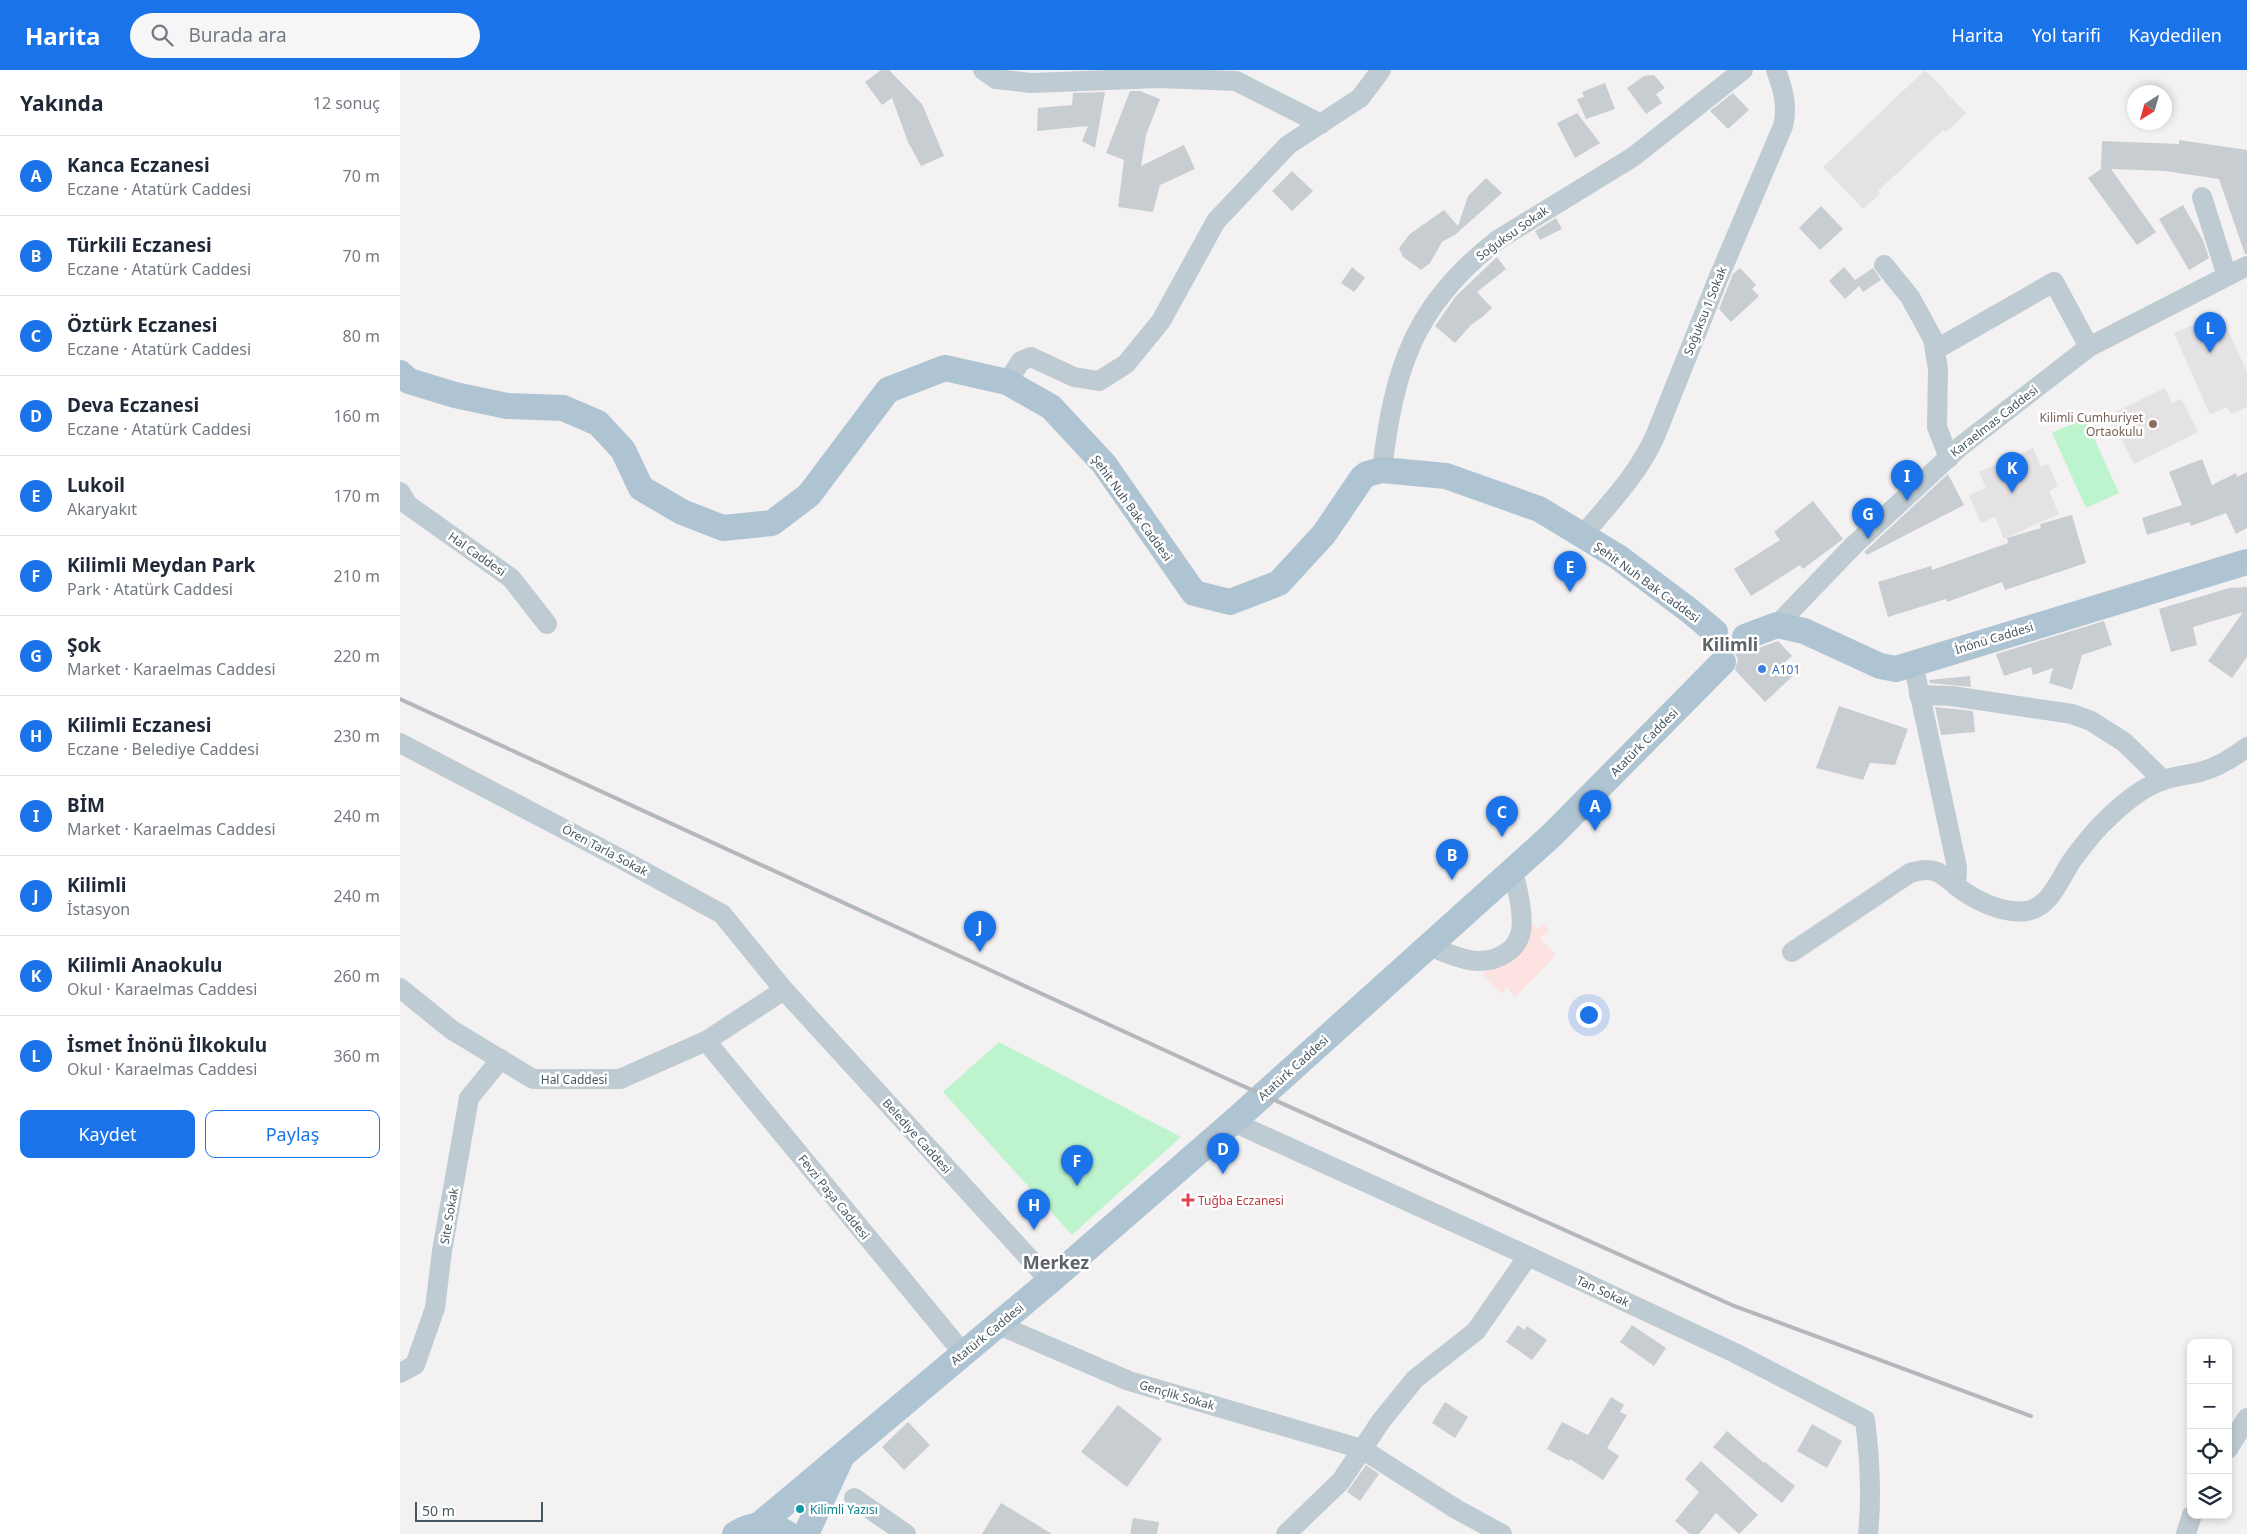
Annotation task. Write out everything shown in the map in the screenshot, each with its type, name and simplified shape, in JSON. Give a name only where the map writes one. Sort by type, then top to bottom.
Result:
[{"type":"main road","name":"Şehit Nuh Bak Caddesi","points":[[400,373],[409,381],[455,394],[507,406],[563,408],[598,423],[623,450],[641,488],[682,512],[723,528],[772,523],[810,495],[888,390],[945,368],[1007,382],[1051,407],[1104,464],[1194,593],[1230,602],[1279,583],[1324,534],[1362,478],[1367,474],[1382,470],[1446,476],[1539,509],[1618,557],[1690,610],[1715,632]]},
{"type":"main road","name":"İnönü Caddesi","points":[[1777,625],[1804,631],[1880,666],[1896,669],[2247,562]]},
{"type":"main road","points":[[1745,637],[1777,625]]},
{"type":"main road","points":[[1726,627],[1731,627],[1741,632],[1745,637],[1746,648],[1735,662],[1723,662],[1717,659],[1711,649],[1710,642],[1715,632],[1726,627]]},
{"type":"main road","name":"Atatürk Caddesi","points":[[759,1525],[1050,1282],[1233,1122],[1552,835],[1723,662]]},
{"type":"main road","name":"Atatürk Caddesi","points":[[806,1534],[844,1453]]},
{"type":"main road","points":[[735,1534],[745,1528],[759,1525],[769,1525],[788,1534]]},
{"type":"street","points":[[983,70],[996,79],[1031,83],[1159,78],[1236,81],[1320,124]]},
{"type":"street","points":[[1007,382],[1021,361],[1031,357],[1074,377],[1099,381],[1126,364],[1161,320],[1216,221],[1288,145],[1360,98],[1381,70]]},
{"type":"street","name":"Soğuksu Sokak","points":[[1382,470],[1389,414],[1404,359],[1424,318],[1449,284],[1481,252],[1633,157],[1743,70]]},
{"type":"street","name":"Soğuksu 1 Sokak","points":[[1582,536],[1627,482],[1654,439],[1718,279],[1783,126],[1786,114],[1785,102],[1776,70]]},
{"type":"street","points":[[2202,197],[2227,276]]},
{"type":"street","points":[[1884,265],[1910,297],[1933,339],[1938,370],[1937,427],[1948,458]]},
{"type":"street","name":"Karaelmas Caddesi","points":[[1777,625],[1854,546],[1948,458],[2089,347],[2247,266]]},
{"type":"street","points":[[1935,350],[2054,282],[2089,347]]},
{"type":"street","name":"Hal Caddesi","points":[[400,492],[408,505],[511,578],[547,624]]},
{"type":"street","points":[[1913,663],[1957,867],[1958,882],[1956,886]]},
{"type":"street","points":[[1919,695],[1952,696],[2072,714],[2091,722],[2124,742],[2163,780]]},
{"type":"street","name":"Ören Tarla Sokak","points":[[400,743],[722,914],[784,990]]},
{"type":"street","points":[[1792,952],[1910,873],[1932,870],[1949,878],[1956,886],[1976,899],[1999,908],[2019,912],[2036,908],[2049,897],[2073,859],[2103,822],[2135,796],[2163,780],[2214,767],[2247,747]]},
{"type":"street","points":[[1429,946],[1473,961],[1496,958],[1513,948],[1521,930],[1521,913],[1513,870]]},
{"type":"street","name":"Hal Caddesi","points":[[400,988],[452,1030],[533,1079],[620,1079],[706,1040],[784,990]]},
{"type":"street","name":"Belediye Caddesi","points":[[784,990],[1050,1282]]},
{"type":"street","name":"Fevzi Paşa Caddesi","points":[[706,1040],[963,1353]]},
{"type":"street","name":"Site Sokak","points":[[400,1373],[415,1365],[435,1308],[442,1251],[469,1098],[501,1059]]},
{"type":"street","name":"Tan Sokak","points":[[1233,1122],[1735,1352],[1865,1420],[1870,1461],[1871,1506],[1868,1534]]},
{"type":"street","points":[[1286,1534],[1341,1481],[1381,1421],[1415,1380],[1476,1330],[1528,1256]]},
{"type":"street","name":"Gençlik Sokak","points":[[999,1324],[1129,1381],[1362,1450],[1456,1509],[1502,1534]]},
{"type":"street","points":[[2232,1442],[2247,1418]]},
{"type":"street","points":[[854,1498],[906,1534]]},
{"type":"street","points":[[2186,1534],[2191,1519]]},
{"type":"shaded area","points":[[1925,70],[1966,113],[1946,132],[1943,130],[1878,191],[1880,194],[1863,209],[1823,167]]},
{"type":"shaded area","points":[[2220,313],[2247,372],[2247,407],[2231,414],[2227,407],[2210,415],[2174,333]]},
{"type":"shaded area","name":"Kilimli Cumhuriyet Ortaokulu","points":[[2165,388],[2172,403],[2181,399],[2198,432],[2134,464],[2109,415]]},
{"type":"shaded area","points":[[2033,448],[2041,467],[2048,464],[2058,486],[2049,491],[2059,514],[2004,539],[1995,517],[1981,523],[1969,495],[1986,488],[1979,472]]},
{"type":"shaded area","points":[[1529,921],[1538,929],[1543,924],[1549,930],[1540,939],[1556,955],[1515,997],[1507,988],[1502,994],[1482,974]]},
{"type":"green space","points":[[2085,418],[2119,493],[2086,508],[2052,433]]},
{"type":"green space","points":[[999,1042],[1181,1137],[1072,1235],[943,1092]]},
{"type":"building","points":[[881,70],[889,70],[922,104],[944,156],[921,166],[908,142],[892,98],[882,105],[865,82]]},
{"type":"building","points":[[1654,75],[1665,88],[1656,94],[1662,103],[1646,114],[1627,88],[1644,76]]},
{"type":"building","points":[[1605,83],[1615,109],[1586,119],[1577,99],[1584,97],[1582,92]]},
{"type":"building","points":[[1130,91],[1140,91],[1160,99],[1146,135],[1141,166],[1184,145],[1195,169],[1160,185],[1153,212],[1118,207],[1124,160],[1106,153]]},
{"type":"building","points":[[1105,92],[1095,148],[1082,141],[1088,126],[1037,131],[1038,108],[1072,105],[1073,93]]},
{"type":"building","points":[[1733,93],[1749,110],[1728,129],[1710,111]]},
{"type":"building","points":[[1577,113],[1600,143],[1575,158],[1557,123]]},
{"type":"building","points":[[2179,140],[2247,150],[2247,254],[2245,254],[2219,179],[2165,171],[2111,169],[2156,232],[2137,245],[2088,178],[2101,169],[2102,141],[2179,144]]},
{"type":"building","points":[[1292,171],[1313,191],[1292,211],[1272,191]]},
{"type":"building","points":[[1486,178],[1502,193],[1456,234],[1442,242],[1430,263],[1421,270],[1403,257],[1399,248],[1410,234],[1444,210],[1458,226],[1468,196]]},
{"type":"building","points":[[2183,205],[2203,240],[2209,258],[2189,270],[2159,219]]},
{"type":"building","points":[[1821,206],[1843,229],[1820,250],[1799,228]]},
{"type":"building","points":[[1556,218],[1562,229],[1540,240],[1535,231]]},
{"type":"building","points":[[1497,257],[1506,269],[1477,292],[1492,308],[1472,324],[1455,343],[1435,326],[1456,296]]},
{"type":"building","points":[[1352,267],[1365,278],[1354,292],[1341,283]]},
{"type":"building","points":[[1844,267],[1855,280],[1873,268],[1881,280],[1863,292],[1859,286],[1845,299],[1829,281]]},
{"type":"building","points":[[1740,268],[1756,285],[1752,289],[1759,296],[1731,322],[1719,309],[1733,274]]},
{"type":"building","points":[[2202,459],[2212,485],[2236,473],[2237,477],[2247,472],[2247,528],[2236,534],[2226,513],[2191,526],[2189,522],[2147,535],[2142,518],[2182,505],[2169,472]]},
{"type":"building","points":[[1948,474],[1964,505],[1867,555],[1864,552]]},
{"type":"building","points":[[1813,501],[1843,539],[1803,569],[1800,565],[1751,596],[1734,569],[1780,540],[1774,532]]},
{"type":"building","points":[[2072,515],[2086,563],[2005,590],[2002,582],[1947,602],[1946,599],[1888,617],[1878,582],[1931,566],[1932,570],[2008,543],[2007,538],[2041,528],[2040,524]]},
{"type":"building","points":[[2247,587],[2247,657],[2232,678],[2208,661],[2243,612],[2193,627],[2197,645],[2171,652],[2159,609],[2229,588]]},
{"type":"building","points":[[2104,621],[2112,645],[2082,655],[2072,690],[2049,683],[2053,668],[2033,675],[2031,667],[2004,676],[1996,654]]},
{"type":"building","name":"A101","points":[[1778,641],[1792,656],[1784,663],[1795,674],[1765,702],[1735,670],[1738,659],[1734,652],[1737,649],[1743,652],[1750,651]]},
{"type":"building","points":[[1970,676],[1971,687],[1930,683],[1929,680]]},
{"type":"building","points":[[1839,706],[1908,729],[1895,765],[1870,763],[1863,780],[1816,768]]},
{"type":"building","points":[[1935,707],[1973,711],[1975,732],[1941,735]]},
{"type":"building","points":[[1518,1325],[1524,1330],[1527,1326],[1547,1340],[1532,1360],[1506,1342]]},
{"type":"building","points":[[1632,1325],[1666,1348],[1654,1366],[1620,1342]]},
{"type":"building","points":[[1611,1397],[1624,1405],[1620,1412],[1627,1415],[1607,1448],[1619,1456],[1603,1480],[1570,1459],[1569,1461],[1547,1449],[1562,1422],[1588,1435]]},
{"type":"building","points":[[1445,1402],[1468,1417],[1455,1438],[1432,1423]]},
{"type":"building","points":[[1118,1405],[1162,1439],[1127,1487],[1081,1452]]},
{"type":"building","points":[[908,1422],[930,1445],[904,1470],[882,1447]]},
{"type":"building","points":[[1812,1424],[1842,1441],[1827,1468],[1797,1451]]},
{"type":"building","points":[[1727,1431],[1764,1463],[1795,1486],[1782,1503],[1713,1447]]},
{"type":"building","points":[[1701,1461],[1758,1515],[1739,1534],[1716,1513],[1699,1534],[1690,1534],[1675,1521],[1699,1492],[1685,1479]]},
{"type":"building","points":[[1366,1465],[1379,1474],[1360,1501],[1347,1492]]},
{"type":"building","points":[[1001,1503],[1052,1534],[982,1534]]},
{"type":"building","points":[[1133,1518],[1159,1522],[1157,1534],[1130,1534]]},
{"type":"railway","points":[[400,699],[1223,1077],[1732,1305],[2031,1416]]},
{"type":"place","name":"İsmet İnönü İlkokulu","points":[[2210,353]]},
{"type":"place","name":"Kilimli Cumhuriyet Ortaokulu","points":[[2153,424]]},
{"type":"place","name":"Kilimli Anaokulu","points":[[2012,493]]},
{"type":"place","name":"BİM","points":[[1907,501]]},
{"type":"place","name":"Şok","points":[[1868,539]]},
{"type":"place","name":"Lukoil","points":[[1570,592]]},
{"type":"place","name":"A101","points":[[1762,669]]},
{"type":"place","name":"Kanca Eczanesi","points":[[1595,831]]},
{"type":"place","name":"Öztürk Eczanesi","points":[[1502,837]]},
{"type":"place","name":"Türkili Eczanesi","points":[[1452,880]]},
{"type":"place","name":"Kilimli","points":[[980,952]]},
{"type":"place","name":"Deva Eczanesi","points":[[1223,1174]]},
{"type":"place","name":"Kilimli Meydan Park","points":[[1077,1186]]},
{"type":"place","name":"Tuğba Eczanesi","points":[[1188,1200]]},
{"type":"place","name":"Kilimli Eczanesi","points":[[1034,1230]]},
{"type":"place","name":"Kilimli Yazısı","points":[[800,1509]]},
{"type":"district","name":"Kilimli","points":[[1730,644]]},
{"type":"district","name":"Merkez","points":[[1056,1262]]}]
